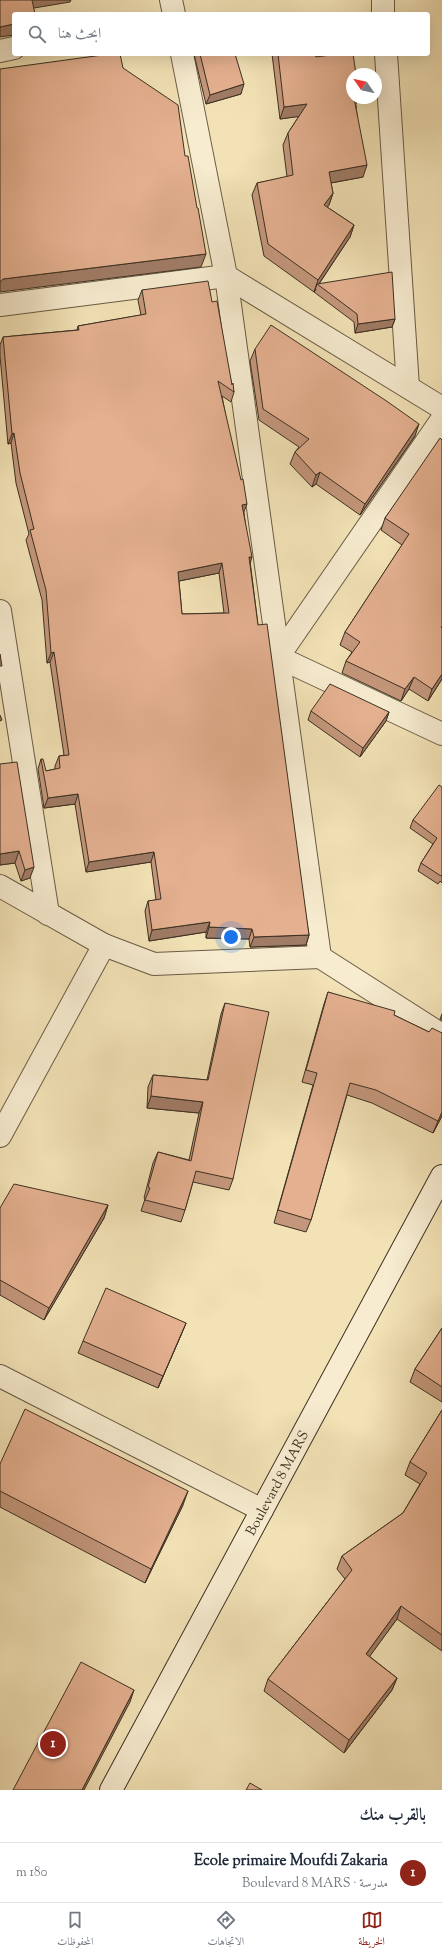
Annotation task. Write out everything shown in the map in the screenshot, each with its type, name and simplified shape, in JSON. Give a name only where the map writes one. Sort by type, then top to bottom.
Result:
[{"type":"street","points":[[171,0],[174,12]]},
{"type":"street","points":[[382,0],[383,12]]},
{"type":"street","points":[[0,50],[12,48]]},
{"type":"street","points":[[182,56],[226,276],[320,957]]},
{"type":"street","points":[[386,56],[408,387]]},
{"type":"street","points":[[0,305],[226,276],[442,408]]},
{"type":"street","points":[[278,657],[442,419]]},
{"type":"street","points":[[0,611],[48,914]]},
{"type":"street","points":[[278,657],[442,734]]},
{"type":"street","points":[[0,886],[104,945],[154,964],[320,957],[442,1035]]},
{"type":"street","points":[[0,1136],[104,945]]},
{"type":"street","name":"Boulevard 8 MARS","points":[[111,1790],[442,1176]]},
{"type":"street","points":[[0,1376],[262,1510]]},
{"type":"building","points":[[0,0],[32,0],[35,12],[12,12],[12,24],[0,27]]},
{"type":"building","points":[[95,56],[120,56],[123,68],[178,105],[185,156],[188,156],[206,254],[3,279],[0,282],[0,69]]},
{"type":"building","points":[[200,56],[236,56],[244,84],[210,95]]},
{"type":"building","points":[[278,56],[353,56],[355,68],[346,68],[346,104],[355,104],[367,165],[329,172],[333,193],[324,205],[354,225],[318,280],[268,244],[257,183],[293,175],[288,133],[307,104],[284,107]]},
{"type":"building","points":[[392,272],[395,319],[358,324],[357,314],[317,284]]},
{"type":"building","points":[[208,281],[212,302],[217,301],[234,392],[218,381],[241,480],[243,479],[247,504],[242,505],[252,557],[249,557],[258,625],[267,624],[309,935],[254,937],[252,929],[209,927],[210,922],[152,930],[148,901],[161,899],[154,852],[89,862],[78,794],[48,798],[41,759],[43,759],[46,771],[60,768],[59,756],[69,755],[54,652],[51,653],[46,590],[30,530],[34,529],[20,473],[14,433],[12,434],[3,337],[79,330],[78,326],[146,314],[142,290]],"holes":[[[222,563],[229,613],[182,614],[178,572]]]},
{"type":"building","points":[[271,325],[419,424],[365,504],[320,472],[316,475],[295,452],[309,439],[263,409],[255,349]]},
{"type":"building","points":[[440,438],[442,440],[442,674],[432,689],[414,677],[405,689],[346,661],[360,642],[345,632],[409,534],[385,518]]},
{"type":"building","points":[[0,654],[2,666],[0,666]]},
{"type":"building","points":[[330,684],[389,712],[363,748],[311,711]]},
{"type":"building","points":[[17,762],[34,867],[25,870],[19,851],[0,854],[0,764]]},
{"type":"building","points":[[439,785],[442,787],[441,876],[421,863],[437,838],[413,820]]},
{"type":"building","points":[[328,992],[395,1011],[394,1015],[429,1032],[432,1028],[442,1033],[442,1112],[438,1121],[376,1090],[350,1083],[311,1220],[278,1210],[317,1073],[306,1070]]},
{"type":"building","points":[[225,1003],[269,1012],[233,1179],[196,1171],[185,1210],[145,1200],[150,1188],[148,1187],[158,1152],[191,1161],[203,1102],[151,1096],[153,1075],[208,1080]]},
{"type":"building","points":[[14,1184],[108,1205],[49,1308],[0,1280],[0,1208]]},
{"type":"building","points":[[106,1288],[186,1323],[163,1376],[83,1341]]},
{"type":"building","points":[[442,1328],[442,1387],[415,1369]]},
{"type":"building","points":[[25,1409],[188,1491],[151,1569],[0,1491],[0,1464]]},
{"type":"building","points":[[442,1410],[442,1635],[401,1606],[366,1654],[397,1678],[349,1740],[268,1679],[352,1570],[342,1556],[403,1513],[427,1473],[410,1462]]},
{"type":"building","points":[[81,1662],[134,1690],[82,1790],[13,1790]]},
{"type":"building","points":[[250,1783],[262,1790],[246,1790]]},
{"type":"place","name":"Ecole primaire Moufdi Zakaria","points":[[53,1744]]}]
